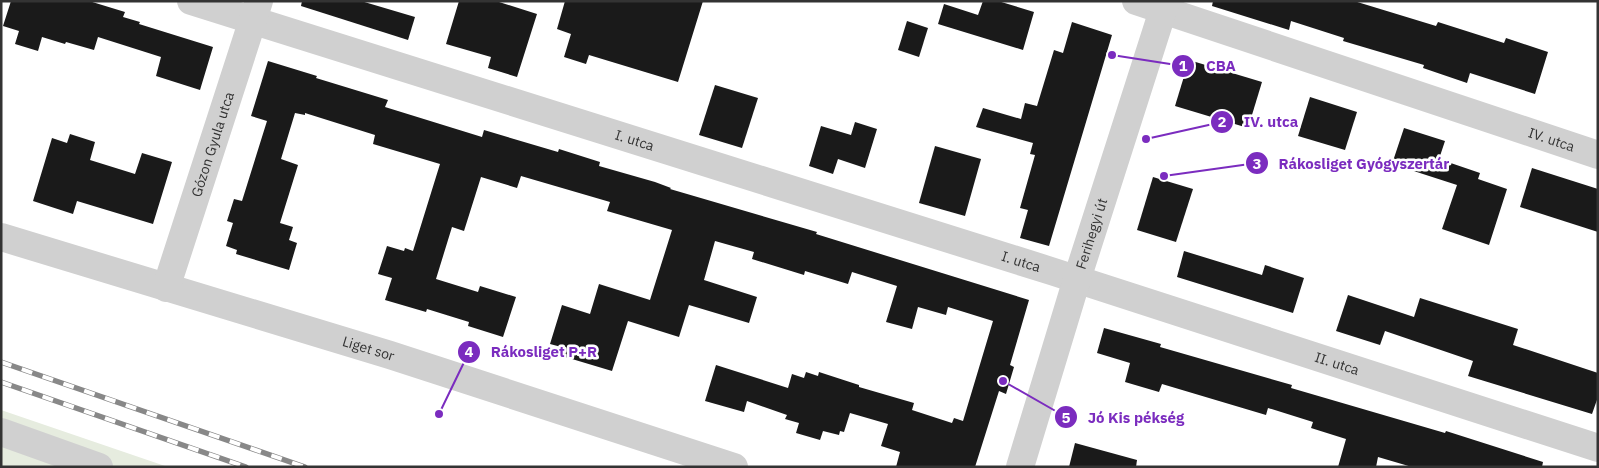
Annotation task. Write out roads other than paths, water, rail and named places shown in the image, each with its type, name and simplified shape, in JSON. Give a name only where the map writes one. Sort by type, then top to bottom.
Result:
[{"type":"street","name":"I. utca","points":[[192,1],[256,11],[1077,279]]},
{"type":"street","name":"IV. utca","points":[[1136,1],[1164,6],[1598,154]]},
{"type":"street","name":"Ferihegyi út","points":[[1020,467],[1077,279],[1164,6]]},
{"type":"street","name":"Gózon Gyula utca","points":[[166,288],[256,11]]},
{"type":"street","name":"Liget sor","points":[[1,237],[390,355],[734,467]]},
{"type":"street","name":"II. utca","points":[[1077,279],[1598,448]]},
{"type":"street","points":[[1,432],[99,467]]},
{"type":"railway","points":[[1,362],[305,467]]},
{"type":"railway","points":[[1,382],[246,467]]},
{"type":"place","name":"CBA","points":[[1112,55]]},
{"type":"place","name":"IV. utca","points":[[1146,139]]},
{"type":"place","name":"Rákosliget Gyógyszertár","points":[[1164,176]]},
{"type":"place","name":"Jó Kis pékség","points":[[1003,381]]},
{"type":"place","name":"Rákosliget P+R","points":[[439,414]]}]
